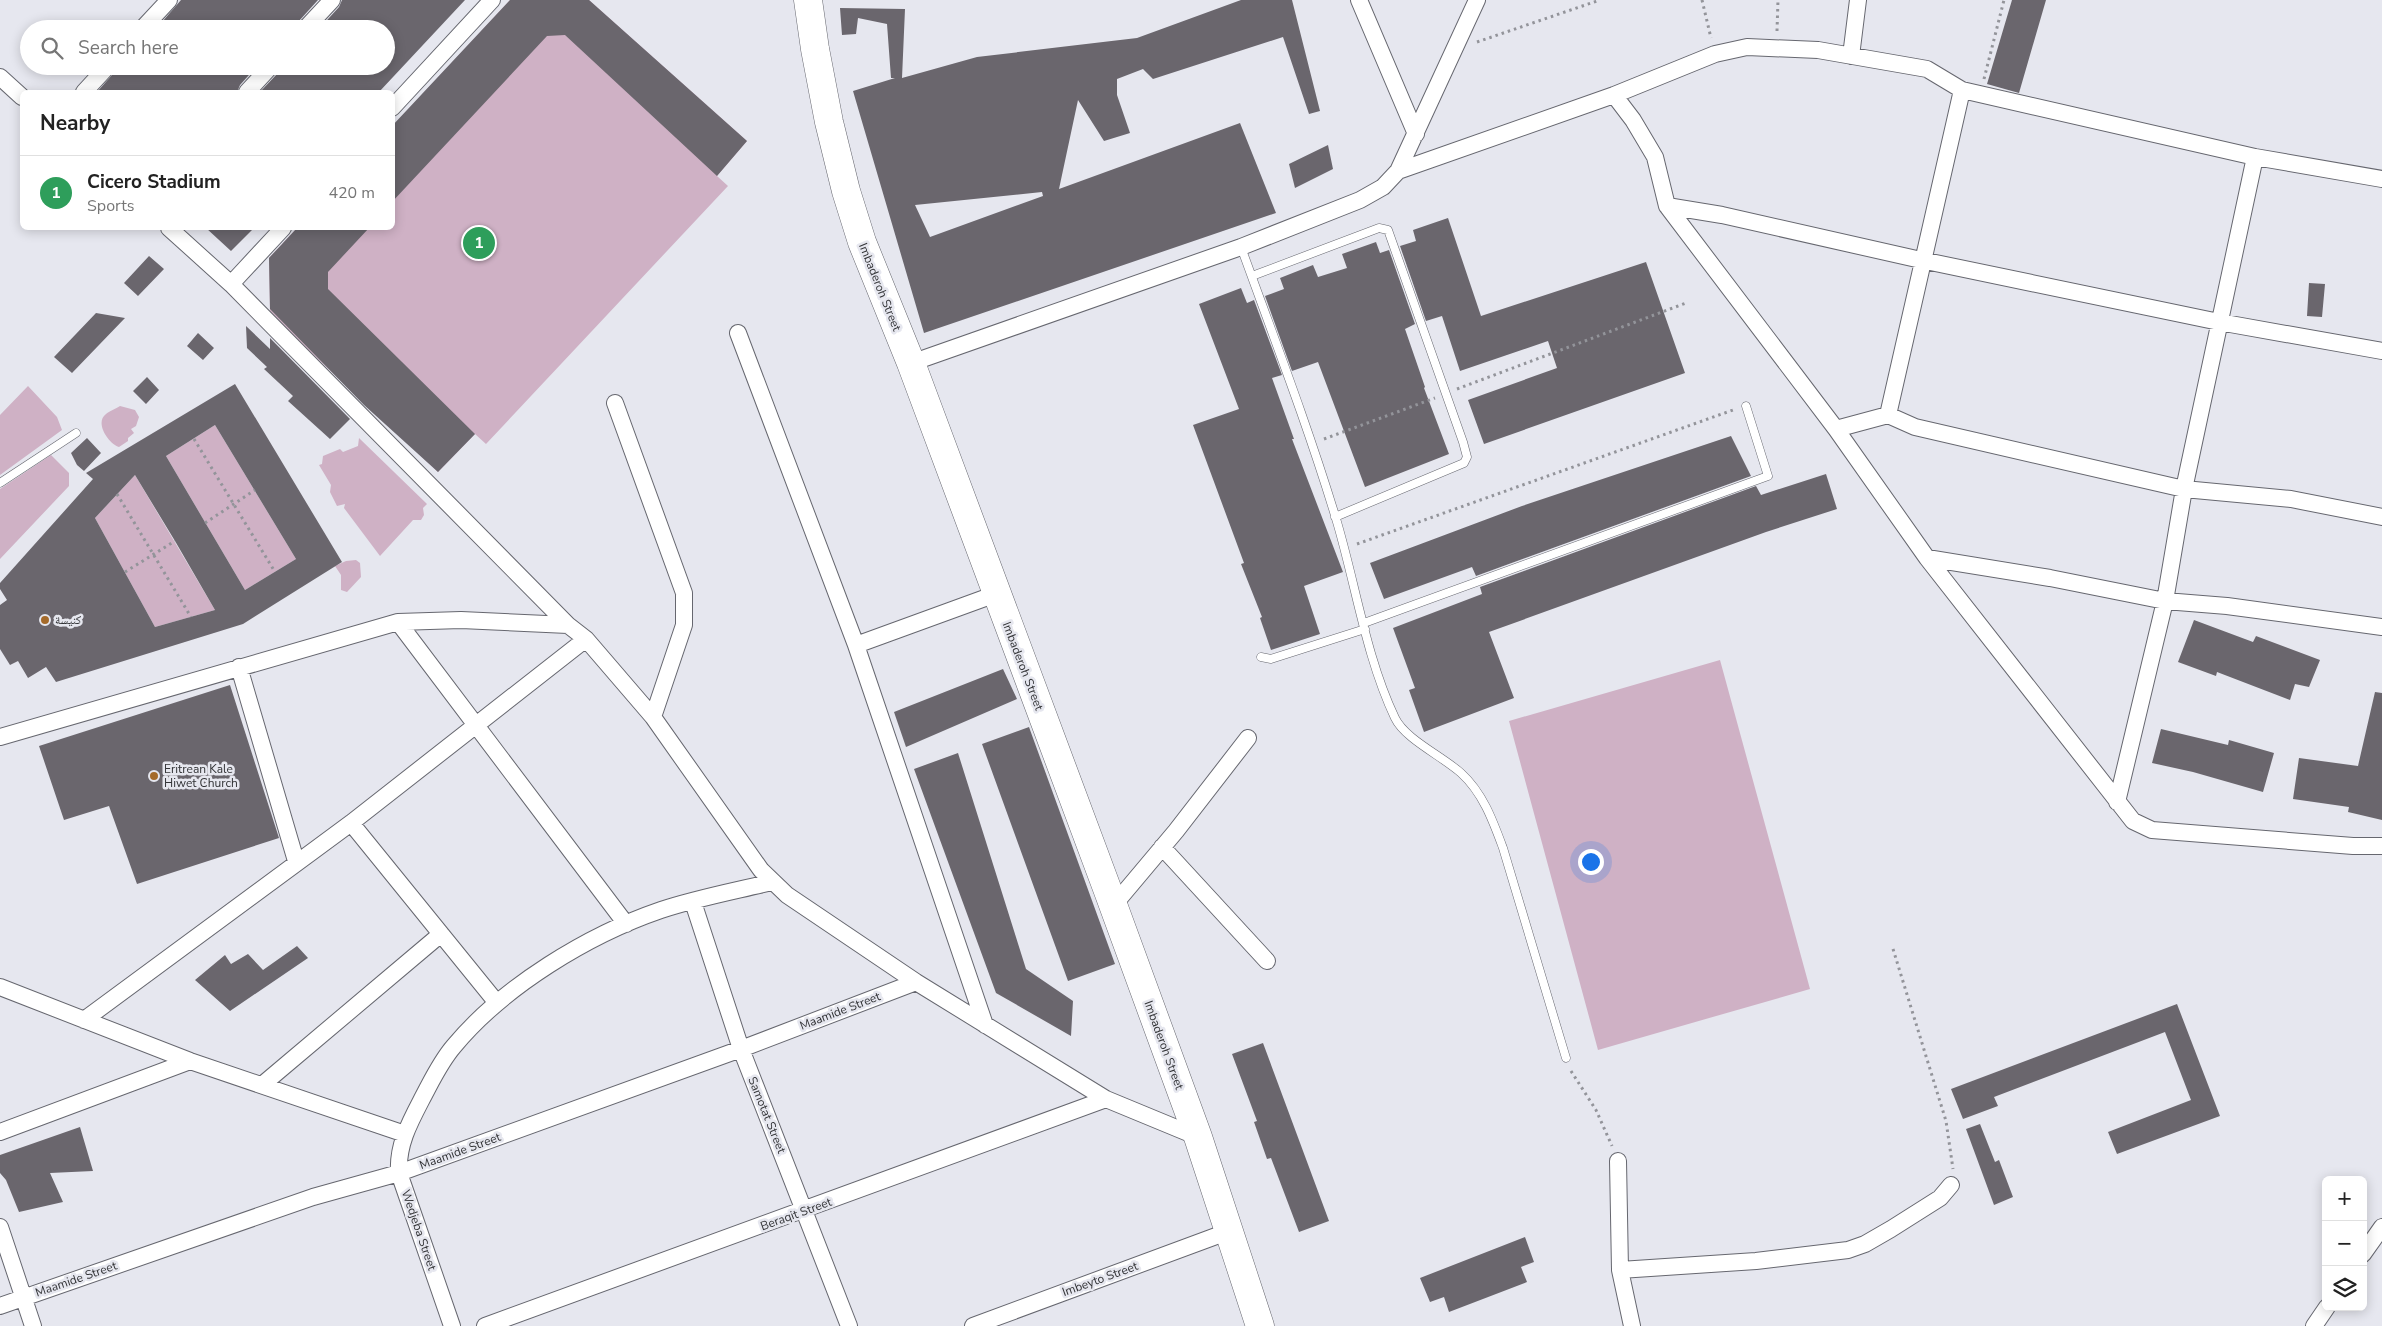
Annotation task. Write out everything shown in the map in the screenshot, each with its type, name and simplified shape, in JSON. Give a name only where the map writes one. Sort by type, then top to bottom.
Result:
[{"type":"highway","name":"Imbaderoh Street","points":[[808,0],[815,49],[846,191],[862,242],[911,363],[1198,1137],[1260,1326]]},
{"type":"street","points":[[150,20],[169,0]]},
{"type":"street","points":[[314,20],[332,0]]},
{"type":"street","points":[[395,105],[492,0]]},
{"type":"street","points":[[1359,0],[1416,134]]},
{"type":"street","points":[[911,363],[1241,247],[1360,200],[1383,187],[1398,171],[1476,0]]},
{"type":"street","points":[[1852,56],[1858,0]]},
{"type":"street","points":[[1398,171],[1614,95],[1714,54],[1747,47],[1776,47],[1852,56],[1927,69],[1962,90],[2255,157],[2382,179]]},
{"type":"street","points":[[86,90],[100,75]]},
{"type":"street","points":[[249,90],[263,75]]},
{"type":"street","points":[[0,77],[20,95]]},
{"type":"street","points":[[1888,415],[1921,260],[1962,90]]},
{"type":"street","points":[[1614,95],[1633,120],[1655,157],[1667,206],[1836,430],[1927,558],[2133,821],[2152,830],[2353,846],[2382,846]]},
{"type":"street","points":[[2117,802],[2165,602],[2184,489],[2255,157]]},
{"type":"street","points":[[1667,206],[1722,215],[1921,260],[2219,322],[2382,351]]},
{"type":"street","points":[[171,230],[231,284],[568,625],[586,639],[653,718],[772,882],[787,895],[916,982],[1106,1099],[1198,1137]]},
{"type":"street","points":[[231,284],[281,230]]},
{"type":"street","points":[[738,333],[856,645],[985,1025]]},
{"type":"street","points":[[615,403],[684,593],[684,625],[653,718]]},
{"type":"street","points":[[1836,430],[1888,415],[1915,427],[2184,489],[2291,499],[2382,518]]},
{"type":"street","points":[[1927,558],[2050,578],[2165,602],[2227,606],[2382,627]]},
{"type":"street","points":[[856,645],[996,594]]},
{"type":"street","points":[[0,738],[398,622],[461,620],[568,625]]},
{"type":"street","points":[[398,622],[626,924]]},
{"type":"street","points":[[84,1020],[296,861],[351,823],[586,639]]},
{"type":"street","points":[[239,667],[296,861]]},
{"type":"street","points":[[1113,906],[1248,738]]},
{"type":"street","points":[[351,823],[497,1004]]},
{"type":"street","points":[[1162,847],[1266,961]]},
{"type":"street","name":"Wedjeba Street","points":[[452,1326],[399,1173],[398,1160],[405,1134],[438,1068],[468,1031],[497,1004],[572,951],[626,924],[693,902],[772,882]]},
{"type":"street","name":"Samotat Street","points":[[693,902],[741,1049],[849,1326]]},
{"type":"street","points":[[262,1085],[442,934]]},
{"type":"street","name":"Maamide Street","points":[[0,1306],[313,1197],[399,1173],[741,1049],[916,982]]},
{"type":"street","points":[[0,987],[190,1061],[405,1134]]},
{"type":"street","points":[[0,1132],[190,1061]]},
{"type":"street","name":"Beraqit Street","points":[[485,1326],[1106,1099]]},
{"type":"street","points":[[1618,1161],[1620,1270],[1632,1326]]},
{"type":"street","points":[[1620,1270],[1756,1261],[1848,1250],[1866,1244],[1891,1230],[1940,1198],[1951,1185]]},
{"type":"street","points":[[0,1227],[33,1326]]},
{"type":"street","points":[[2367,1248],[2382,1227]]},
{"type":"street","name":"Imbeyto Street","points":[[973,1326],[1228,1232]]},
{"type":"street","points":[[2314,1326],[2324,1311]]},
{"type":"lane","points":[[1252,276],[1379,228],[1388,230],[1466,450],[1467,457],[1464,463],[1336,517]]},
{"type":"lane","points":[[1241,247],[1336,517],[1381,684],[1395,719],[1403,731],[1461,773],[1481,796],[1494,822],[1503,848],[1566,1058]]},
{"type":"lane","points":[[1261,658],[1271,660],[1768,476],[1746,406]]},
{"type":"lane","points":[[0,483],[76,433]]},
{"type":"path","points":[[1453,51],[1600,0]]},
{"type":"path","points":[[1702,0],[1714,54]]},
{"type":"path","points":[[1776,47],[1778,0]]},
{"type":"path","points":[[1980,94],[2004,0]]},
{"type":"path","points":[[1311,444],[1686,303]]},
{"type":"path","points":[[1345,548],[1746,406]]},
{"type":"path","points":[[194,438],[275,572]]},
{"type":"path","points":[[205,523],[255,490]]},
{"type":"path","points":[[117,494],[191,616]]},
{"type":"path","points":[[124,572],[175,541]]},
{"type":"path","points":[[1894,950],[1946,1121],[1953,1164],[1951,1185]]},
{"type":"path","points":[[1566,1058],[1573,1075],[1603,1124],[1618,1161]]},
{"type":"shaded area","points":[[510,0],[589,0],[747,141],[717,176],[728,186],[486,444],[475,434],[438,472],[270,314],[269,258],[295,230],[395,230],[395,124]]},
{"type":"shaded area","points":[[28,386],[57,417],[62,430],[0,475],[0,415]]},
{"type":"shaded area","points":[[120,406],[135,410],[139,417],[136,426],[131,429],[134,433],[128,438],[128,441],[119,447],[107,438],[102,428],[102,423],[106,414]]},
{"type":"shaded area","points":[[215,425],[296,559],[245,590],[166,456]]},
{"type":"shaded area","points":[[359,438],[427,504],[423,508],[424,515],[421,520],[413,520],[380,556],[344,508],[345,504],[337,506],[330,492],[331,485],[319,465],[322,464],[323,456],[340,449],[343,452],[358,446]]},
{"type":"shaded area","points":[[51,455],[69,473],[69,486],[0,559],[0,489]]},
{"type":"shaded area","points":[[135,475],[215,610],[155,627],[95,518]]},
{"type":"shaded area","points":[[356,560],[360,563],[361,577],[347,592],[341,590],[341,575],[335,566],[346,561]]},
{"type":"shaded area","points":[[1720,660],[1810,989],[1598,1050],[1509,721]]},
{"type":"building","points":[[181,0],[318,0],[300,20],[164,20]]},
{"type":"building","points":[[342,0],[465,0],[395,75],[395,20],[327,20],[339,7]]},
{"type":"building","points":[[510,0],[589,0],[747,141],[717,176],[565,35],[547,36],[395,199],[395,123]]},
{"type":"building","points":[[1241,0],[1292,0],[1320,111],[1309,114],[1283,37],[1153,79],[1143,69],[1117,79],[1117,95],[1130,133],[1104,141],[1078,100],[1059,189],[1240,123],[1276,213],[924,333],[853,91],[895,78],[891,78],[887,24],[858,18],[856,34],[842,35],[840,8],[905,9],[902,78],[977,57],[1137,38]],"holes":[[[1042,192],[1043,196],[930,237],[915,205]]]},
{"type":"building","points":[[2012,0],[2046,0],[2019,93],[1987,84]]},
{"type":"building","points":[[112,75],[249,75],[238,90],[99,90]]},
{"type":"building","points":[[276,75],[395,75],[381,90],[262,90]]},
{"type":"building","points":[[1328,145],[1333,169],[1295,188],[1289,164]]},
{"type":"building","points":[[1448,218],[1481,316],[1646,262],[1685,373],[1484,444],[1468,400],[1557,368],[1548,341],[1460,371],[1442,316],[1426,321],[1400,246],[1416,241],[1413,230]]},
{"type":"building","points":[[208,230],[252,230],[231,251]]},
{"type":"building","points":[[295,230],[367,230],[328,272],[328,289],[475,434],[438,472],[364,405],[270,309],[269,258]]},
{"type":"building","points":[[1376,242],[1380,253],[1389,250],[1415,324],[1405,329],[1424,388],[1449,454],[1365,487],[1318,362],[1292,371],[1265,296],[1284,289],[1280,278],[1313,265],[1318,277],[1347,268],[1342,254]]},
{"type":"building","points":[[149,256],[164,269],[138,296],[124,283]]},
{"type":"building","points":[[2309,283],[2325,284],[2322,317],[2307,316]]},
{"type":"building","points":[[1241,288],[1247,303],[1254,300],[1282,375],[1272,378],[1294,439],[1292,439],[1343,572],[1304,586],[1320,634],[1271,650],[1260,618],[1262,617],[1241,564],[1244,563],[1193,425],[1239,409],[1199,304]]},
{"type":"building","points":[[96,313],[125,318],[72,373],[54,357]]},
{"type":"building","points":[[246,326],[270,349],[270,338],[350,419],[330,439],[288,401],[293,396],[264,369],[267,367],[247,348]]},
{"type":"building","points":[[198,333],[214,348],[203,360],[187,346]]},
{"type":"building","points":[[147,377],[159,390],[146,404],[133,391]]},
{"type":"building","points":[[235,384],[342,562],[243,624],[56,682],[46,667],[28,678],[18,661],[10,665],[0,649],[0,605],[7,600],[0,589],[0,583],[93,479],[86,473]],"holes":[[[215,425],[296,559],[245,590],[166,456]],[[135,475],[175,541],[215,610],[155,627],[95,518]]]},
{"type":"building","points":[[1731,436],[1751,476],[1476,576],[1472,567],[1384,599],[1370,563],[1522,506]]},
{"type":"building","points":[[87,438],[101,453],[84,471],[77,465],[71,453]]},
{"type":"building","points":[[1826,474],[1837,509],[1766,532],[1489,632],[1514,698],[1424,732],[1409,690],[1415,688],[1393,628],[1482,594],[1480,587],[1756,486],[1761,495]]},
{"type":"building","points":[[2194,620],[2253,642],[2256,636],[2320,660],[2309,687],[2295,684],[2290,700],[2217,672],[2216,676],[2178,662]]},
{"type":"building","points":[[1003,669],[1017,699],[906,747],[894,712]]},
{"type":"building","name":"Eritrean Kale Hiwet Church","points":[[230,685],[279,838],[137,884],[109,806],[64,820],[39,746]]},
{"type":"building","points":[[2375,692],[2382,693],[2382,820],[2348,812],[2349,807],[2293,799],[2299,758],[2358,766]]},
{"type":"building","points":[[1029,727],[1115,964],[1068,981],[982,744]]},
{"type":"building","points":[[2161,729],[2228,745],[2229,740],[2274,753],[2263,792],[2193,772],[2152,763]]},
{"type":"building","points":[[958,753],[1026,969],[1073,1001],[1071,1036],[996,993],[914,769]]},
{"type":"building","points":[[297,946],[308,958],[230,1011],[195,980],[225,955],[231,964],[248,954],[263,970]]},
{"type":"building","points":[[2177,1004],[2220,1116],[2117,1154],[2108,1132],[2191,1100],[2165,1032],[1994,1097],[1998,1106],[1963,1119],[1951,1089]]},
{"type":"building","points":[[1263,1043],[1329,1221],[1299,1232],[1271,1158],[1267,1159],[1254,1122],[1257,1121],[1232,1054]]},
{"type":"building","points":[[1980,1124],[1995,1162],[1999,1160],[2013,1197],[1994,1205],[1966,1129]]},
{"type":"building","points":[[80,1127],[93,1171],[50,1173],[63,1202],[19,1212],[6,1180],[0,1173],[0,1155]]},
{"type":"building","points":[[1525,1237],[1534,1262],[1521,1267],[1527,1282],[1449,1312],[1444,1297],[1430,1302],[1420,1278]]},
{"type":"place","name":"Cicero Stadium","points":[[479,243]]},
{"type":"place","name":"كنيسة","points":[[45,620]]},
{"type":"place","name":"Eritrean Kale Hiwet Church","points":[[154,776]]}]
